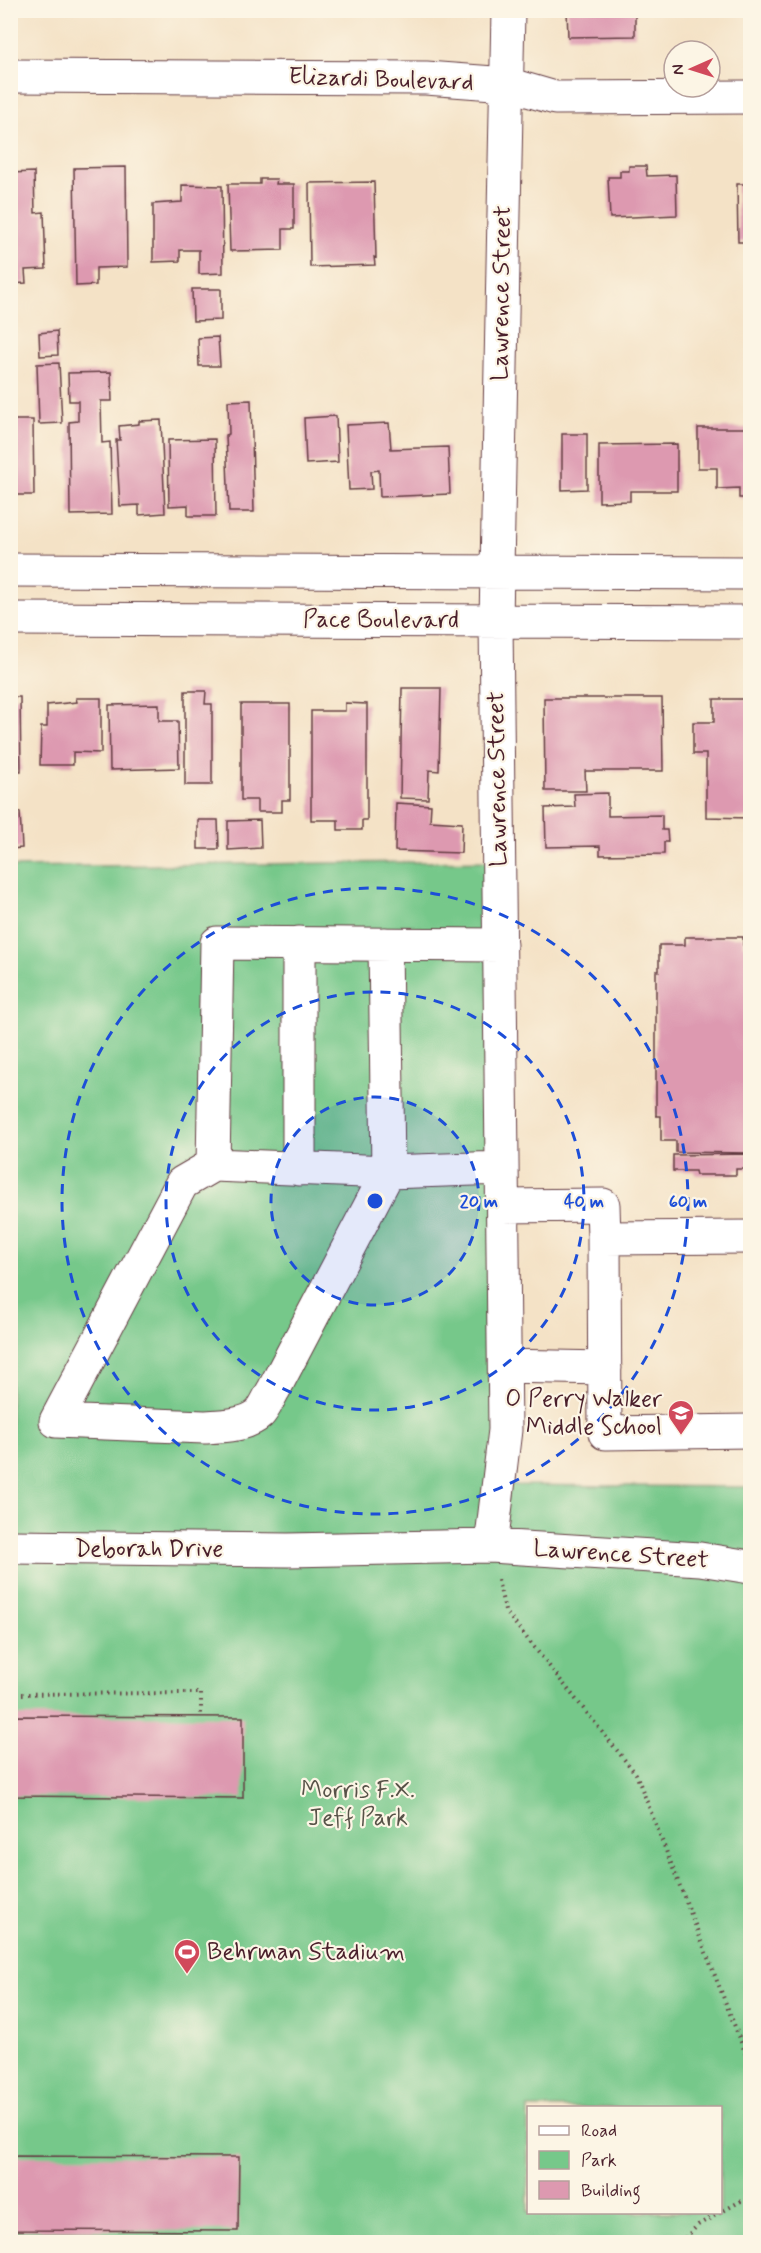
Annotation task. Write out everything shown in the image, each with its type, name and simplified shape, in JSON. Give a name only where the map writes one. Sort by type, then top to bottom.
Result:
[{"type":"street","name":"Lawrence Street","points":[[491,1546],[505,1430],[496,572],[508,10]]},
{"type":"street","name":"Elizardi Boulevard","points":[[10,75],[426,78],[507,84],[555,98],[750,98]]},
{"type":"street","name":"Pace Boulevard","points":[[10,570],[750,573]]},
{"type":"street","name":"Pace Boulevard","points":[[10,619],[750,622]]},
{"type":"street","points":[[213,1165],[217,942],[500,945]]},
{"type":"street","points":[[299,943],[299,1169]]},
{"type":"street","points":[[385,944],[388,1172],[259,1414],[246,1421],[204,1427],[56,1420],[182,1183],[213,1165],[388,1172],[502,1168]]},
{"type":"street","points":[[503,1206],[603,1205],[605,1433],[750,1431]]},
{"type":"street","points":[[604,1239],[750,1237]]},
{"type":"street","points":[[505,1366],[605,1368]]},
{"type":"street","name":"Lawrence Street","points":[[288,1550],[491,1546],[700,1559],[750,1567]]},
{"type":"street","name":"Deborah Drive","points":[[10,1547],[288,1550]]},
{"type":"path","points":[[491,1546],[505,1611],[636,1774],[750,2065]]},
{"type":"path","points":[[10,1694],[201,1693],[201,1717]]},
{"type":"path","points":[[722,2212],[750,2196]]},
{"type":"path","points":[[681,2242],[698,2225],[718,2214]]},
{"type":"green space","name":"Morris F.X. Jeff Park","points":[[499,861],[499,1485],[750,1487],[750,2242],[11,2242],[10,867]]},
{"type":"building","points":[[567,10],[635,10],[635,36],[568,37]]},
{"type":"building","points":[[629,166],[646,166],[647,176],[676,175],[677,215],[610,218],[608,177],[620,177],[620,171],[629,171]]},
{"type":"building","points":[[126,167],[127,267],[96,268],[96,285],[76,286],[74,168]]},
{"type":"building","points":[[34,172],[35,213],[44,212],[46,269],[25,270],[26,283],[10,284],[10,173]]},
{"type":"building","points":[[260,179],[277,179],[276,184],[294,184],[294,229],[283,229],[283,250],[230,251],[228,184],[260,184]]},
{"type":"building","points":[[374,182],[375,265],[310,267],[309,183]]},
{"type":"building","points":[[737,184],[750,184],[750,242],[738,242]]},
{"type":"building","points":[[182,185],[222,186],[223,273],[199,274],[199,250],[180,250],[180,261],[153,262],[153,204],[182,202]]},
{"type":"building","points":[[192,289],[221,289],[221,320],[193,321]]},
{"type":"building","points":[[57,331],[58,355],[40,356],[39,333]]},
{"type":"building","points":[[218,337],[220,366],[199,366],[198,338]]},
{"type":"building","points":[[59,363],[62,423],[39,424],[37,364]]},
{"type":"building","points":[[111,372],[112,401],[101,401],[102,443],[110,442],[112,514],[70,515],[69,422],[78,421],[78,401],[69,401],[68,373]]},
{"type":"building","points":[[251,400],[254,512],[229,512],[226,435],[229,434],[228,401]]},
{"type":"building","points":[[336,416],[338,462],[306,464],[304,418]]},
{"type":"building","points":[[10,420],[33,420],[34,495],[10,495]]},
{"type":"building","points":[[161,420],[165,513],[139,515],[139,505],[120,506],[116,440],[120,440],[119,426],[139,424],[139,421]]},
{"type":"building","points":[[389,423],[391,449],[448,447],[450,494],[380,497],[379,470],[371,471],[372,489],[349,490],[346,425]]},
{"type":"building","points":[[698,428],[750,428],[750,498],[739,498],[739,488],[717,489],[717,468],[698,468]]},
{"type":"building","points":[[562,434],[587,434],[587,489],[562,490]]},
{"type":"building","points":[[215,439],[216,516],[188,516],[188,505],[169,506],[168,440]]},
{"type":"building","points":[[677,444],[677,491],[630,491],[630,501],[599,502],[599,445]]},
{"type":"building","points":[[402,688],[441,688],[439,771],[429,770],[428,799],[400,798]]},
{"type":"building","points":[[185,691],[206,691],[205,704],[212,704],[212,785],[185,785]]},
{"type":"building","points":[[10,697],[20,697],[21,771],[10,771]]},
{"type":"building","points":[[76,698],[101,698],[101,753],[73,752],[73,765],[40,765],[41,727],[47,727],[47,705],[77,702]]},
{"type":"building","points":[[544,698],[662,698],[663,771],[585,771],[586,791],[545,791]]},
{"type":"building","points":[[714,699],[750,699],[750,818],[706,817],[706,754],[693,754],[693,722],[714,722]]},
{"type":"building","points":[[345,703],[367,704],[367,820],[362,820],[362,830],[338,830],[338,820],[311,820],[311,711],[345,711]]},
{"type":"building","points":[[159,704],[159,721],[178,721],[179,768],[110,770],[109,705]]},
{"type":"building","points":[[241,704],[290,704],[290,800],[282,800],[282,812],[257,812],[257,800],[241,800]]},
{"type":"building","points":[[608,793],[608,816],[662,815],[662,830],[667,830],[668,842],[664,842],[664,854],[600,855],[600,846],[546,847],[545,808],[575,807],[574,794]]},
{"type":"building","points":[[396,803],[431,805],[430,821],[462,823],[461,853],[395,851]]},
{"type":"building","points":[[10,812],[20,812],[22,848],[10,849]]},
{"type":"building","points":[[198,820],[218,820],[219,849],[198,849]]},
{"type":"building","points":[[260,820],[261,848],[228,850],[228,821]]},
{"type":"building","points":[[685,937],[743,937],[743,945],[750,945],[750,1153],[676,1152],[676,1141],[661,1141],[661,1116],[656,1116],[656,971],[659,971],[659,945],[685,945]]},
{"type":"building","points":[[750,1154],[750,1169],[736,1169],[736,1175],[696,1175],[695,1171],[673,1171],[673,1155]]},
{"type":"building","points":[[10,1716],[243,1717],[243,1798],[10,1796]]},
{"type":"building","points":[[10,2156],[239,2157],[238,2231],[10,2230]]},
{"type":"place","name":"O Perry Walker Middle School","points":[[681,1436]]},
{"type":"place","name":"Behrman Stadium","points":[[187,1975]]}]
